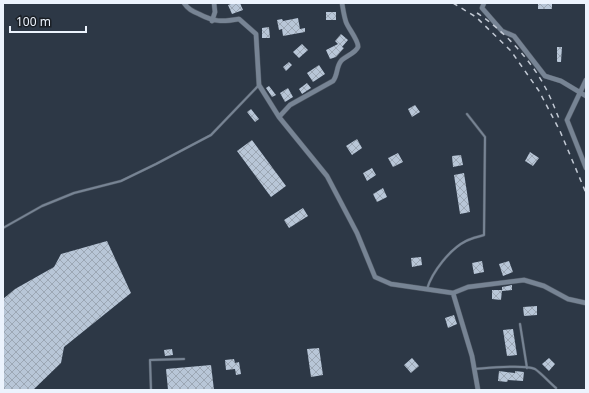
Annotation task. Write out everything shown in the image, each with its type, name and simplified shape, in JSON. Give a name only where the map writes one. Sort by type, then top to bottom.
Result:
[{"type":"street","points":[[184,3],[187,9],[212,21],[227,21],[239,18],[256,34],[259,85],[279,118],[327,176],[357,233],[375,277],[391,284],[453,292],[468,287],[524,280],[544,286],[568,299],[586,303]]},
{"type":"street","points":[[212,21],[215,12],[214,3]]},
{"type":"street","points":[[279,118],[290,105],[333,81],[336,78],[338,67],[342,60],[358,46],[358,41],[346,22],[342,3]]},
{"type":"street","points":[[484,3],[482,8],[502,31],[514,36],[545,76],[561,81],[586,96]]},
{"type":"street","points":[[586,80],[567,120],[586,168]]},
{"type":"street","points":[[453,292],[472,356],[478,390]]},
{"type":"lane","points":[[3,228],[42,206],[74,193],[121,181],[196,142],[204,140],[211,135],[259,85]]},
{"type":"lane","points":[[427,289],[440,265],[456,248],[466,241],[484,234],[485,137],[466,114]]},
{"type":"lane","points":[[520,324],[527,368]]},
{"type":"lane","points":[[151,390],[150,360],[184,359]]},
{"type":"lane","points":[[474,369],[503,367],[527,368],[535,370],[556,388]]},
{"type":"building","points":[[240,3],[243,10],[232,14],[228,5]]},
{"type":"building","points":[[538,3],[552,3],[552,9],[538,9]]},
{"type":"building","points":[[326,12],[336,12],[336,20],[326,20]]},
{"type":"building","points":[[298,18],[300,29],[305,28],[305,32],[283,36],[282,29],[279,30],[277,20],[282,19],[283,21]]},
{"type":"building","points":[[269,27],[270,38],[262,38],[262,28]]},
{"type":"building","points":[[341,34],[348,40],[342,47],[344,48],[336,57],[330,59],[326,50],[338,44],[335,41]]},
{"type":"building","points":[[302,44],[308,50],[299,58],[293,52]]},
{"type":"building","points":[[557,47],[562,47],[561,62],[557,62]]},
{"type":"building","points":[[289,62],[292,65],[286,71],[283,67]]},
{"type":"building","points":[[319,65],[325,74],[313,82],[307,73]]},
{"type":"building","points":[[307,83],[311,88],[302,94],[299,89]]},
{"type":"building","points":[[269,86],[276,95],[272,97],[266,88]]},
{"type":"building","points":[[288,88],[293,97],[285,102],[280,93]]},
{"type":"building","points":[[415,105],[420,112],[412,117],[408,109]]},
{"type":"building","points":[[251,109],[259,119],[255,122],[247,112]]},
{"type":"building","points":[[357,139],[362,148],[352,155],[346,146]]},
{"type":"building","points":[[252,140],[286,186],[271,197],[237,151]]},
{"type":"building","points":[[530,152],[539,158],[533,166],[525,161]]},
{"type":"building","points":[[398,153],[403,162],[393,167],[388,158]]},
{"type":"building","points":[[461,155],[463,165],[453,167],[452,156]]},
{"type":"building","points":[[372,168],[376,175],[367,181],[363,173]]},
{"type":"building","points":[[464,173],[470,212],[460,214],[454,175]]},
{"type":"building","points":[[383,188],[387,197],[377,202],[373,194]]},
{"type":"building","points":[[303,208],[308,216],[289,228],[284,220]]},
{"type":"building","points":[[107,241],[131,293],[64,347],[61,363],[33,390],[3,390],[3,299],[15,289],[54,267],[61,254]]},
{"type":"building","points":[[421,257],[422,265],[412,267],[411,258]]},
{"type":"building","points":[[482,261],[484,272],[474,274],[472,263]]},
{"type":"building","points":[[509,261],[513,272],[503,276],[499,264]]},
{"type":"building","points":[[512,285],[512,290],[502,291],[502,287]]},
{"type":"building","points":[[492,290],[502,290],[501,300],[492,299]]},
{"type":"building","points":[[537,306],[537,315],[524,316],[523,307]]},
{"type":"building","points":[[454,315],[457,324],[448,328],[445,318]]},
{"type":"building","points":[[513,329],[517,355],[507,356],[503,330]]},
{"type":"building","points":[[319,348],[323,375],[311,377],[307,349]]},
{"type":"building","points":[[172,349],[173,355],[165,356],[164,350]]},
{"type":"building","points":[[412,358],[419,366],[411,373],[404,365]]},
{"type":"building","points":[[549,358],[555,364],[549,371],[542,364]]},
{"type":"building","points":[[234,359],[235,363],[239,362],[241,374],[236,375],[235,369],[226,370],[225,360]]},
{"type":"building","points":[[211,365],[214,390],[168,390],[166,369]]},
{"type":"building","points":[[499,371],[515,373],[515,371],[524,372],[523,381],[498,381]]},
{"type":"railway","points":[[453,3],[476,17],[511,51],[539,91],[560,131],[586,193]]},
{"type":"railway","points":[[477,13],[497,28],[516,46],[532,66],[547,91],[560,121]]}]
